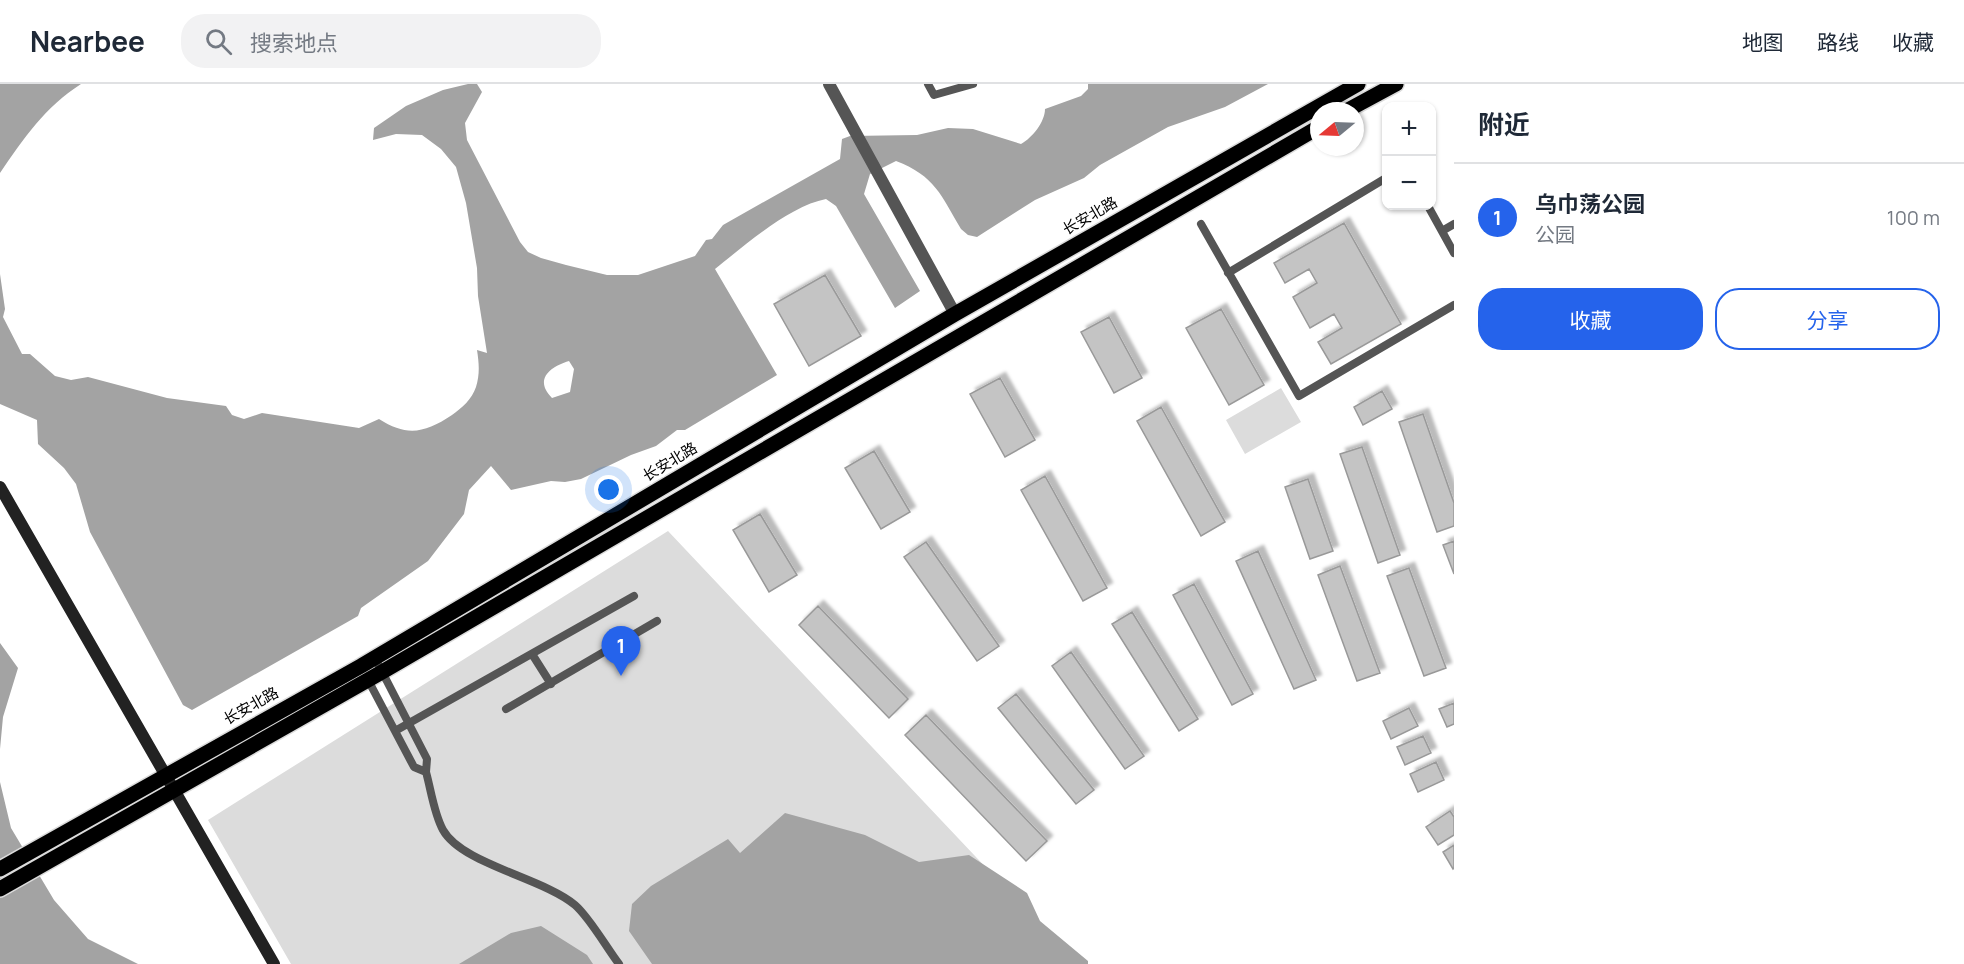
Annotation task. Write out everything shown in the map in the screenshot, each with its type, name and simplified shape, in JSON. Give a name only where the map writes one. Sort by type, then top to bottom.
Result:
[{"type":"main road","name":"长安北路","points":[[379,665],[955,314],[1358,84]]},
{"type":"main road","points":[[1363,102],[1396,84]]},
{"type":"main road","name":"长安北路","points":[[0,869],[166,774],[379,665],[1310,132]]},
{"type":"main road","points":[[0,487],[274,964]]},
{"type":"main road","name":"长安北路","points":[[0,889],[176,790],[364,673]]},
{"type":"street","points":[[829,84],[955,314]]},
{"type":"lane","points":[[928,84],[934,95],[973,84]]},
{"type":"lane","points":[[1228,273],[1382,180]]},
{"type":"lane","points":[[1430,210],[1454,253]]},
{"type":"lane","points":[[1201,224],[1299,396],[1454,305]]},
{"type":"lane","points":[[1442,231],[1454,224]]},
{"type":"lane","points":[[395,731],[634,596]]},
{"type":"lane","points":[[506,709],[657,621]]},
{"type":"lane","points":[[532,654],[551,684]]},
{"type":"lane","points":[[379,665],[427,759],[426,772],[443,830],[454,842],[473,855],[545,888],[575,905],[619,964]]},
{"type":"lane","points":[[364,673],[414,767],[426,772]]},
{"type":"shaded area","points":[[0,84],[81,84],[46,113],[0,173]]},
{"type":"shaded area","points":[[477,84],[482,92],[465,123],[467,140],[520,242],[528,252],[541,258],[607,275],[638,275],[695,256],[706,240],[712,239],[723,225],[840,159],[842,139],[850,136],[917,135],[948,128],[973,129],[1021,144],[1037,129],[1043,119],[1045,109],[1081,96],[1088,89],[1088,84],[1268,84],[1225,107],[1168,127],[1100,165],[1084,178],[1035,200],[977,237],[968,235],[961,229],[936,188],[920,173],[896,161],[870,174],[864,194],[920,291],[895,308],[836,206],[826,199],[812,203],[782,218],[715,269],[777,375],[685,430],[677,430],[656,446],[631,455],[581,479],[565,482],[551,481],[511,490],[491,466],[469,490],[464,514],[428,561],[361,608],[358,616],[192,710],[183,705],[90,532],[76,484],[64,468],[38,444],[37,420],[0,404],[0,274],[5,309],[3,317],[22,354],[30,354],[55,376],[71,380],[88,377],[167,398],[226,406],[232,415],[244,419],[262,413],[359,428],[379,419],[389,425],[407,430],[416,431],[433,426],[456,412],[469,399],[478,378],[477,350],[487,353],[478,296],[477,268],[466,203],[456,167],[441,149],[422,135],[396,134],[373,140],[374,128],[406,106],[443,90]],"holes":[[[569,361],[574,369],[570,392],[552,398],[544,385],[546,375],[555,367]]]},
{"type":"shaded area","points":[[1281,388],[1301,422],[1245,454],[1226,420]]},
{"type":"shaded area","points":[[668,531],[1077,964],[291,964],[208,820]]},
{"type":"shaded area","points":[[0,643],[18,668],[3,717],[0,749]]},
{"type":"shaded area","points":[[0,782],[11,828],[54,900],[88,939],[138,964],[0,964]]},
{"type":"shaded area","points":[[785,813],[865,835],[919,862],[969,855],[1027,893],[1040,921],[1088,961],[1088,964],[652,964],[629,931],[632,904],[651,886],[728,839],[740,853]]},
{"type":"shaded area","points":[[541,926],[587,955],[593,964],[459,964],[511,933]]},
{"type":"building","points":[[1344,223],[1401,324],[1331,364],[1318,342],[1342,328],[1334,314],[1310,328],[1293,297],[1317,283],[1309,269],[1285,283],[1274,263]]},
{"type":"building","points":[[825,275],[861,336],[809,366],[774,304]]},
{"type":"building","points":[[1221,309],[1264,385],[1229,405],[1186,328]]},
{"type":"building","points":[[1109,317],[1142,378],[1114,393],[1081,332]]},
{"type":"building","points":[[1000,378],[1035,440],[1005,457],[970,394]]},
{"type":"building","points":[[1382,391],[1392,409],[1363,425],[1354,407]]},
{"type":"building","points":[[1161,407],[1225,522],[1201,536],[1137,421]]},
{"type":"building","points":[[1423,414],[1454,503],[1454,526],[1437,532],[1399,422]]},
{"type":"building","points":[[1362,447],[1400,555],[1378,563],[1340,454]]},
{"type":"building","points":[[874,451],[910,512],[881,529],[845,468]]},
{"type":"building","points":[[1045,476],[1107,588],[1083,601],[1021,490]]},
{"type":"building","points":[[1308,479],[1333,551],[1310,559],[1285,487]]},
{"type":"building","points":[[760,514],[797,575],[769,592],[733,530]]},
{"type":"building","points":[[1454,541],[1454,574],[1443,545]]},
{"type":"building","points":[[926,542],[999,646],[977,661],[904,557]]},
{"type":"building","points":[[1258,551],[1316,680],[1294,689],[1236,561]]},
{"type":"building","points":[[1340,566],[1380,673],[1357,681],[1318,575]]},
{"type":"building","points":[[1409,568],[1446,668],[1424,676],[1387,576]]},
{"type":"building","points":[[1194,584],[1253,694],[1232,705],[1173,595]]},
{"type":"building","points":[[818,606],[908,699],[889,718],[799,625]]},
{"type":"building","points":[[1132,612],[1198,719],[1179,731],[1112,624]]},
{"type":"building","points":[[1071,652],[1144,756],[1125,769],[1052,666]]},
{"type":"building","points":[[1016,694],[1094,790],[1076,804],[998,708]]},
{"type":"building","points":[[1454,703],[1454,724],[1447,727],[1439,709]]},
{"type":"building","points":[[1409,708],[1418,726],[1391,739],[1383,721]]},
{"type":"building","points":[[926,715],[1047,841],[1026,861],[905,735]]},
{"type":"building","points":[[1423,736],[1431,753],[1405,765],[1397,747]]},
{"type":"building","points":[[1436,762],[1444,780],[1418,792],[1410,774]]},
{"type":"building","points":[[1450,811],[1454,817],[1454,835],[1438,845],[1426,827]]},
{"type":"building","points":[[1454,845],[1454,868],[1453,869],[1443,852]]},
{"type":"place","name":"乌巾荡公园","points":[[621,676]]}]
